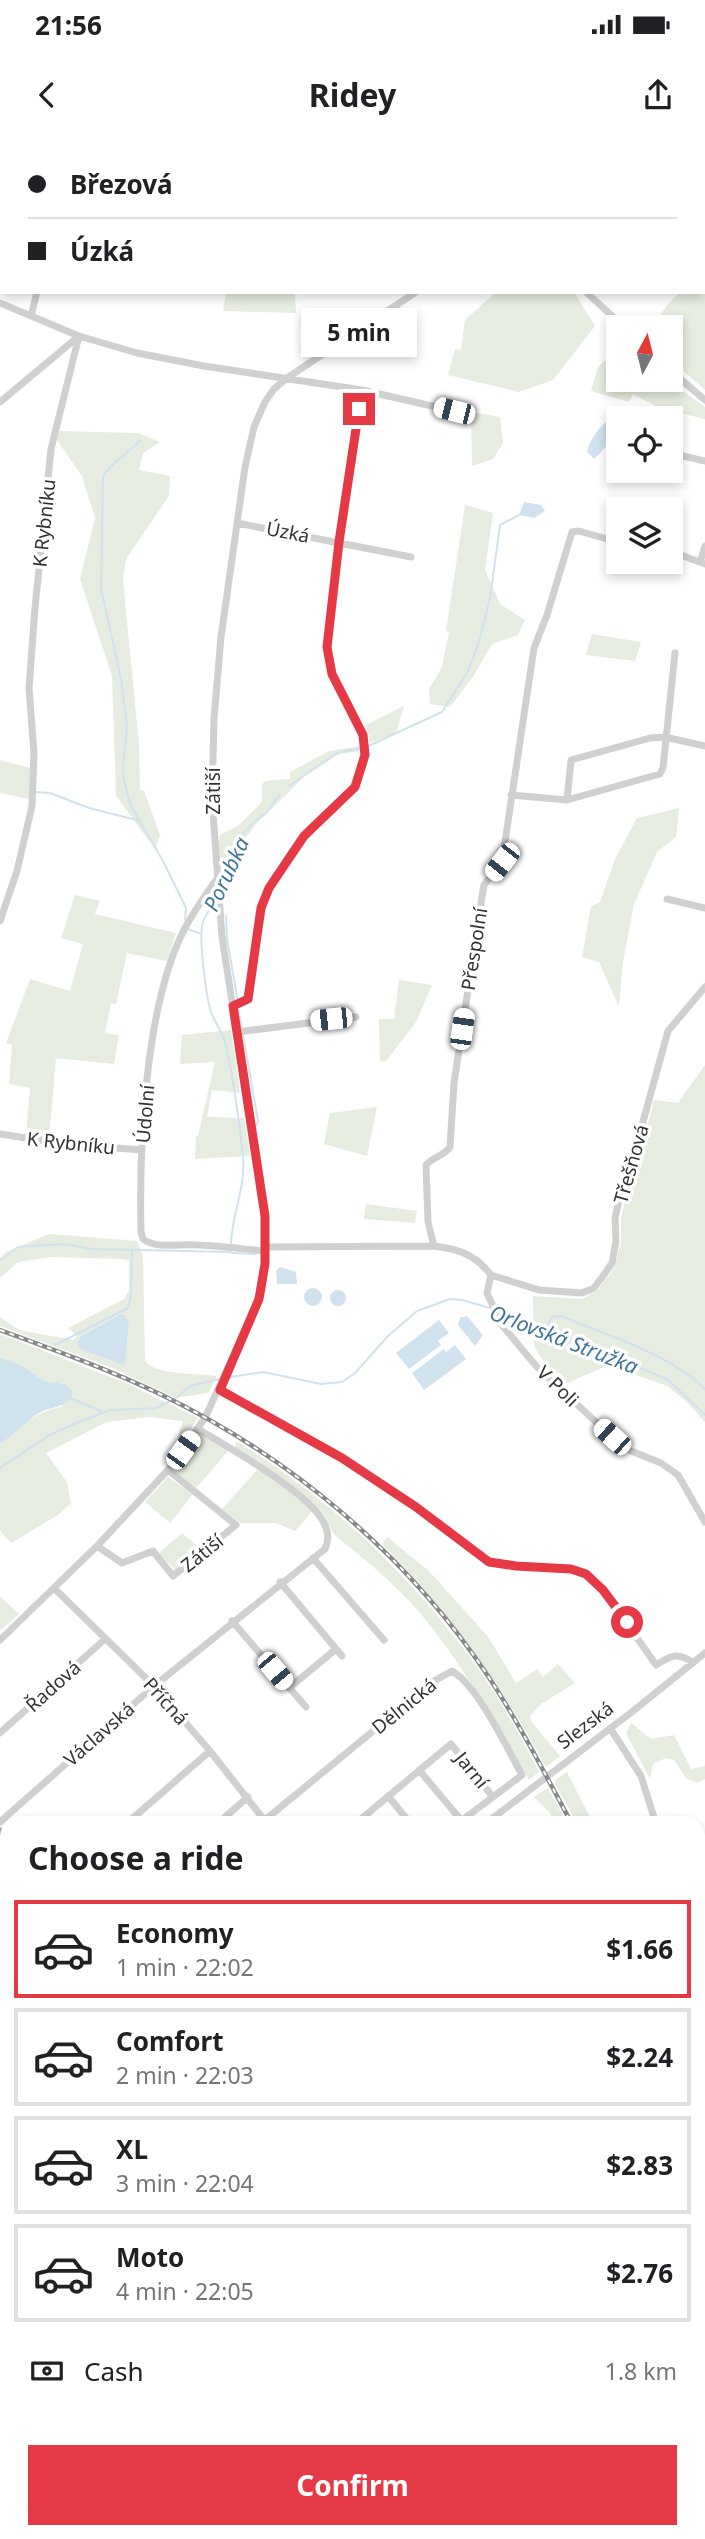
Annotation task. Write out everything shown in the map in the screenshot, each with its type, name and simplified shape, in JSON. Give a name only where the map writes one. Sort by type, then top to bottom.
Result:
[{"type":"street","points":[[31,316],[36,294]]},
{"type":"street","name":"Zátiší","points":[[0,1640],[55,1589],[168,1470],[198,1429],[220,1390],[259,1299],[265,1249],[265,1216],[222,937],[212,799],[220,642],[237,523],[254,427],[274,389],[413,294]]},
{"type":"street","points":[[588,294],[611,315]]},
{"type":"street","points":[[0,303],[79,336],[157,357],[362,390],[454,411]]},
{"type":"street","points":[[0,402],[79,336]]},
{"type":"street","name":"K Rybníku","points":[[0,921],[2,908],[17,872],[32,806],[34,753],[29,688],[35,608],[51,449],[79,336]]},
{"type":"street","points":[[683,381],[705,400]]},
{"type":"street","points":[[233,1006],[248,999],[261,908],[269,888],[304,836],[355,787],[365,755],[363,735],[332,674],[327,647],[339,542],[362,390]]},
{"type":"street","points":[[683,456],[705,461]]},
{"type":"street","name":"Úzká","points":[[237,523],[411,558]]},
{"type":"street","name":"Přespolní","points":[[434,1246],[428,1222],[426,1165],[432,1159],[445,1154],[450,1147],[454,1083],[484,885],[502,862],[534,648],[572,532],[579,531],[606,539]]},
{"type":"street","points":[[683,556],[702,563],[705,547]]},
{"type":"street","points":[[511,795],[567,800],[660,774],[663,768],[675,653]]},
{"type":"street","points":[[567,800],[570,760],[650,738],[665,737],[705,746]]},
{"type":"street","name":"Údolní","points":[[217,879],[181,934],[167,972],[157,1018],[149,1069],[142,1150],[143,1239],[149,1244],[160,1245],[195,1244],[265,1249]]},
{"type":"street","points":[[667,900],[705,908]]},
{"type":"street","name":"Třešňová","points":[[491,1275],[538,1290],[582,1293],[594,1288],[603,1276],[612,1263],[616,1241],[615,1218],[621,1192],[634,1158],[668,1031],[705,986]]},
{"type":"street","points":[[237,1032],[356,1017]]},
{"type":"street","name":"K Rybníku","points":[[0,1134],[64,1144],[142,1150]]},
{"type":"street","points":[[265,1249],[434,1246],[460,1250],[481,1262],[491,1275]]},
{"type":"street","name":"V Poli","points":[[491,1275],[487,1293],[501,1324],[537,1367],[624,1447],[661,1463],[678,1475],[705,1522]]},
{"type":"street","points":[[220,1390],[342,1458],[416,1507],[489,1562],[571,1569],[586,1574],[603,1590],[656,1665],[677,1655],[693,1663]]},
{"type":"street","name":"Václavská","points":[[7,1816],[154,1686],[325,1549],[328,1543],[325,1524],[317,1513],[277,1479],[198,1429]]},
{"type":"street","name":"Zátiší","points":[[97,1546],[122,1563],[153,1551],[173,1576],[236,1525],[168,1470]]},
{"type":"street","points":[[313,1558],[384,1640]]},
{"type":"street","points":[[281,1582],[339,1652],[289,1688]]},
{"type":"street","name":"Příčná","points":[[55,1589],[154,1686],[248,1797],[260,1816]]},
{"type":"street","points":[[232,1621],[306,1707]]},
{"type":"street","name":"Řadová","points":[[0,1732],[106,1639]]},
{"type":"street","name":"Slezská","points":[[496,1816],[705,1653]]},
{"type":"street","name":"Dělnická","points":[[271,1816],[434,1682],[452,1671],[480,1702],[522,1775],[492,1796]]},
{"type":"street","points":[[611,1728],[641,1776],[654,1816]]},
{"type":"street","name":"Jarní","points":[[364,1816],[451,1744],[492,1796]]},
{"type":"street","points":[[134,1816],[210,1751]]},
{"type":"street","name":"Jarní","points":[[419,1770],[454,1816]]},
{"type":"street","points":[[388,1796],[402,1816]]},
{"type":"street","points":[[467,1816],[492,1796]]},
{"type":"street","points":[[226,1816],[248,1797]]},
{"type":"shaded area","points":[[226,294],[295,294],[296,313],[223,311]]},
{"type":"shaded area","points":[[494,294],[575,294],[595,326],[553,380],[519,392],[448,375],[455,349],[461,350],[465,320]]},
{"type":"shaded area","points":[[678,294],[705,294],[705,390],[683,371],[683,315],[661,315]]},
{"type":"shaded area","points":[[606,360],[606,392],[683,391],[705,407],[705,419],[683,414],[683,406],[655,406],[633,394],[629,402],[591,391],[598,367]]},
{"type":"shaded area","points":[[471,412],[500,417],[503,443],[493,459],[472,466]]},
{"type":"shaded area","points":[[59,431],[138,433],[160,442],[143,453],[139,470],[170,476],[169,496],[126,559],[123,580],[139,745],[140,790],[144,791],[160,835],[155,849],[116,796],[112,676],[80,579],[95,518],[82,476],[57,440]]},
{"type":"shaded area","points":[[465,505],[493,513],[485,570],[500,604],[525,620],[518,635],[492,644],[474,675],[450,707],[430,704],[429,689],[442,667],[449,632],[446,631]]},
{"type":"shaded area","points":[[592,634],[641,642],[635,661],[586,655]]},
{"type":"shaded area","points":[[404,706],[396,733],[369,743],[369,735],[364,726]]},
{"type":"shaded area","points":[[361,746],[361,751],[339,754],[305,776],[258,822],[230,858],[232,882],[223,893],[218,844],[220,835],[239,825],[262,802],[262,784],[266,781],[290,779],[290,772],[329,751]]},
{"type":"shaded area","points":[[0,760],[30,768],[29,799],[0,793]]},
{"type":"shaded area","points":[[679,808],[676,837],[657,852],[634,904],[623,962],[619,1007],[599,962],[582,957],[591,906],[600,902],[615,859],[637,818]]},
{"type":"shaded area","points":[[75,895],[100,901],[95,914],[176,933],[167,961],[127,953],[116,1004],[111,1003],[105,1033],[119,1035],[114,1064],[56,1058],[49,1138],[26,1136],[30,1088],[9,1084],[12,1045],[6,1043],[30,979],[70,991],[83,944],[61,938]]},
{"type":"shaded area","points":[[399,980],[432,985],[416,1022],[386,1061],[380,1061],[379,1019],[394,1019]]},
{"type":"shaded area","points":[[231,1030],[240,1093],[212,1090],[207,1117],[244,1118],[250,1156],[195,1159],[196,1136],[215,1062],[180,1064],[182,1035]]},
{"type":"shaded area","points":[[705,1065],[705,1422],[685,1400],[667,1386],[609,1365],[565,1384],[551,1374],[534,1346],[533,1296],[582,1299],[597,1291],[614,1268],[621,1243],[621,1217],[654,1100],[678,1103]]},
{"type":"shaded area","points":[[377,1107],[367,1156],[324,1144],[330,1113]]},
{"type":"shaded area","points":[[366,1204],[417,1211],[415,1223],[364,1219]]},
{"type":"shaded area","points":[[49,1234],[137,1241],[143,1256],[145,1361],[168,1372],[217,1376],[208,1393],[176,1398],[112,1368],[0,1326],[0,1317],[19,1330],[73,1340],[77,1336],[68,1328],[124,1299],[129,1290],[129,1261],[124,1259],[52,1257],[18,1262],[0,1278],[0,1258],[6,1252]],"holes":[[[119,1315],[129,1322],[125,1366],[82,1350],[81,1336]]]},
{"type":"shaded area","points":[[0,1334],[128,1384],[198,1418],[172,1457],[183,1421],[149,1417],[107,1422],[46,1453],[67,1482],[71,1503],[58,1515],[11,1543],[0,1531],[0,1444],[36,1416],[62,1407],[65,1384],[44,1381],[21,1365],[0,1357]]},
{"type":"shaded area","points":[[199,1434],[229,1450],[196,1488],[174,1470]]},
{"type":"shaded area","points":[[236,1441],[307,1490],[340,1517],[402,1576],[483,1675],[539,1772],[529,1780],[456,1661],[408,1600],[337,1537],[320,1510],[235,1447]]},
{"type":"shaded area","points":[[258,1469],[314,1509],[295,1531],[276,1523],[240,1523],[222,1509]]},
{"type":"shaded area","points":[[168,1477],[193,1494],[170,1523],[145,1502]]},
{"type":"shaded area","points":[[182,1533],[201,1549],[175,1570],[159,1553]]},
{"type":"shaded area","points":[[387,1537],[429,1571],[489,1638],[516,1683],[537,1669],[543,1677],[558,1664],[575,1683],[541,1704],[530,1716],[531,1721],[560,1756],[546,1767],[492,1677],[451,1622],[382,1544]]},
{"type":"shaded area","points":[[0,1596],[19,1614],[0,1631]]},
{"type":"shaded area","points":[[631,1723],[651,1739],[674,1735],[691,1769],[705,1766],[705,1779],[697,1783],[686,1778],[674,1760],[666,1758],[653,1764],[650,1779],[626,1733]]},
{"type":"shaded area","points":[[567,1772],[589,1816],[573,1816],[555,1784],[556,1780]]},
{"type":"shaded area","points":[[548,1788],[563,1816],[552,1816],[534,1797]]},
{"type":"water","points":[[606,422],[606,446],[594,459],[587,452],[595,434]]},
{"type":"water","points":[[524,502],[541,505],[545,511],[534,518],[519,515]]},
{"type":"water","points":[[280,1267],[296,1272],[297,1284],[277,1284],[276,1271]]},
{"type":"water","points":[[313,1288],[319,1291],[322,1297],[319,1303],[313,1306],[307,1303],[304,1297],[307,1291]]},
{"type":"water","points":[[338,1290],[344,1292],[344,1304],[338,1306],[332,1304],[330,1298],[332,1292]]},
{"type":"water","points":[[119,1315],[124,1315],[129,1322],[125,1366],[82,1350],[77,1344],[81,1336]]},
{"type":"water","points":[[467,1316],[483,1335],[475,1346],[458,1325],[460,1318]]},
{"type":"water","points":[[439,1320],[449,1333],[438,1341],[441,1345],[409,1369],[396,1353]]},
{"type":"water","points":[[455,1345],[466,1359],[424,1390],[412,1373],[444,1349],[446,1352]]},
{"type":"water","points":[[0,1357],[21,1365],[44,1381],[65,1384],[72,1391],[72,1398],[36,1415],[0,1444]]},
{"type":"waterway","points":[[140,440],[103,476],[101,588],[121,679],[127,727],[123,767],[130,804],[186,908],[185,920]]},
{"type":"waterway","name":"Porubka","points":[[366,747],[442,712],[468,671],[479,642],[490,598],[500,525],[519,515]]},
{"type":"waterway","name":"Porubka","points":[[289,786],[337,753],[361,748]]},
{"type":"waterway","points":[[35,792],[50,793],[89,808],[140,821]]},
{"type":"waterway","name":"Porubka","points":[[221,891],[239,838],[266,813],[280,794]]},
{"type":"waterway","name":"Porubka","points":[[216,899],[203,922],[201,939],[209,1004],[226,1046],[243,1157],[231,1246]]},
{"type":"waterway","points":[[226,916],[227,939],[238,1002]]},
{"type":"waterway","points":[[188,929],[199,933]]},
{"type":"waterway","points":[[238,1007],[242,1029]]},
{"type":"waterway","points":[[243,1035],[258,1121],[255,1128]]},
{"type":"waterway","name":"Porubka","points":[[0,1261],[18,1247],[64,1244],[91,1249],[231,1252]]},
{"type":"waterway","points":[[55,1345],[128,1308],[132,1250]]},
{"type":"waterway","points":[[232,1253],[255,1254]]},
{"type":"waterway","name":"Orlovská Stružka","points":[[225,1378],[263,1372],[321,1384],[342,1382],[355,1373],[388,1336],[417,1311],[450,1299],[490,1308]]},
{"type":"waterway","name":"Orlovská Stružka","points":[[499,1310],[667,1379],[705,1415]]},
{"type":"waterway","points":[[545,1331],[552,1317],[561,1316],[656,1356],[691,1377],[705,1389]]},
{"type":"waterway","name":"Orlovská Stružka","points":[[0,1468],[50,1435],[74,1424],[110,1410],[156,1408],[176,1398],[190,1386],[220,1379]]},
{"type":"waterway","points":[[70,1398],[103,1412]]},
{"type":"railway","points":[[0,1330],[122,1377],[210,1420],[257,1449],[344,1514],[422,1590],[456,1632],[510,1712],[568,1816]]},
{"type":"route","points":[[359,409],[327,647],[332,674],[363,735],[365,755],[355,787],[304,836],[269,888],[261,908],[248,999],[233,1006],[265,1216],[265,1264],[259,1299],[220,1390],[342,1458],[416,1507],[489,1562],[571,1569],[586,1574],[603,1590],[627,1622]]}]
